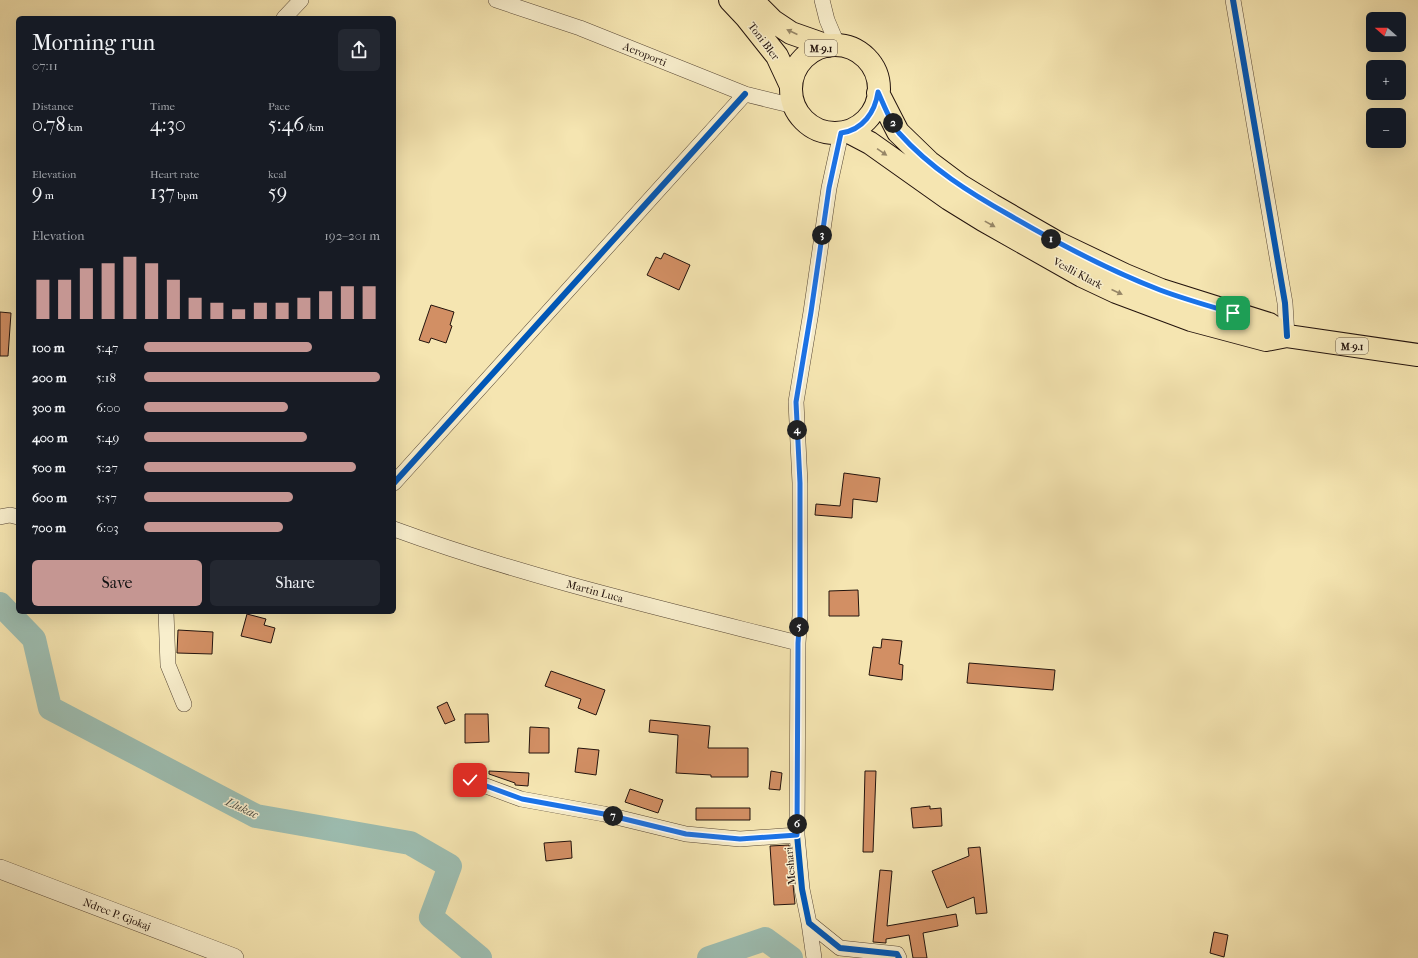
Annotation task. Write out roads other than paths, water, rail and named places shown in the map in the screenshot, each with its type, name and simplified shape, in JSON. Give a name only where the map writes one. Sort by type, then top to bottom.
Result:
[{"type":"main road","name":"Toni Bler","points":[[730,0],[746,17],[777,56],[793,96]]},
{"type":"main road","name":"Toni Bler","points":[[752,0],[773,21],[791,33],[833,46]]},
{"type":"main road","name":"M-9.1","points":[[833,46],[848,48],[865,57],[876,73],[878,92],[873,111],[867,119],[859,126],[845,132],[832,133],[822,131],[805,122],[793,96],[797,68],[803,60],[810,53],[819,49],[833,46]]},
{"type":"main road","name":"Veslli Klark","points":[[878,92],[898,132],[918,152],[961,186],[992,205],[1058,243],[1125,275],[1183,297],[1269,324],[1287,336]]},
{"type":"main road","name":"Veslli Klark","points":[[845,132],[870,143],[949,199],[983,220],[1082,276],[1116,292],[1191,320],[1266,340],[1287,336],[1418,355]]},
{"type":"street","points":[[286,16],[301,0]]},
{"type":"street","name":"Aeroporti","points":[[496,0],[580,28],[745,94],[793,96]]},
{"type":"street","points":[[822,0],[833,46]]},
{"type":"street","points":[[1233,0],[1285,302],[1287,336]]},
{"type":"street","points":[[396,481],[745,94]]},
{"type":"street","name":"Meshari","points":[[809,923],[802,889],[797,835],[800,483],[796,402],[829,188],[845,132]]},
{"type":"street","points":[[0,517],[16,517]]},
{"type":"street","name":"Martin Luca","points":[[396,530],[441,547],[592,590],[798,643]]},
{"type":"street","points":[[166,614],[168,665],[184,704]]},
{"type":"street","name":"Meshari","points":[[470,780],[522,799],[604,814],[686,834],[740,839],[797,835]]},
{"type":"street","name":"Ndrec P. Gjokaj","points":[[0,869],[234,958]]},
{"type":"street","points":[[809,923],[814,958]]},
{"type":"street","points":[[809,923],[840,948],[897,954],[900,958]]},
{"type":"waterway","name":"Llukac","points":[[0,604],[34,639],[50,708],[256,816],[410,843],[450,866],[431,917],[480,958]]},
{"type":"waterway","name":"Llukac","points":[[709,958],[765,939],[791,958]]}]
